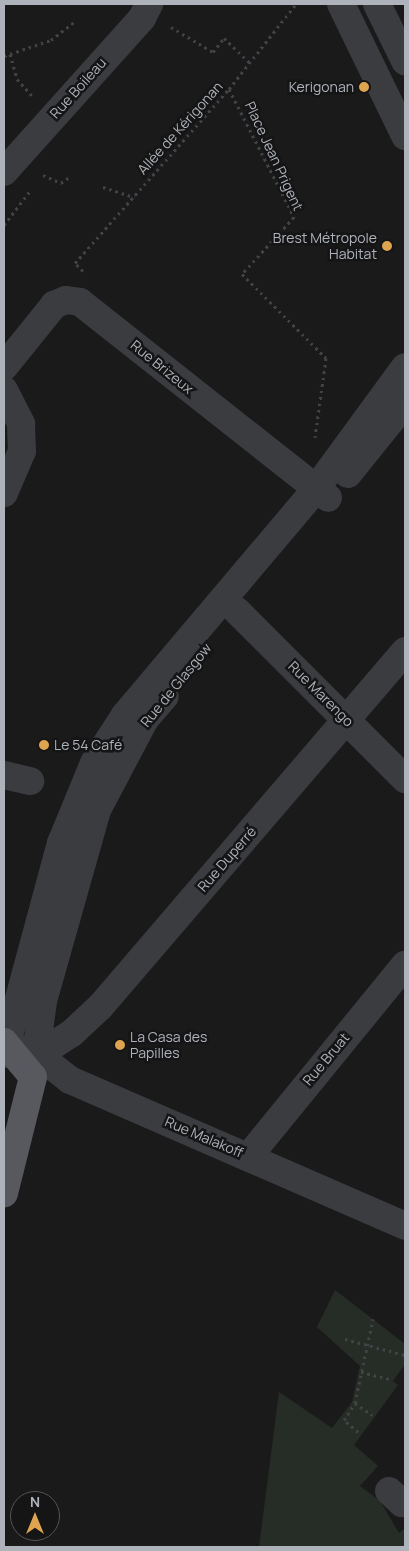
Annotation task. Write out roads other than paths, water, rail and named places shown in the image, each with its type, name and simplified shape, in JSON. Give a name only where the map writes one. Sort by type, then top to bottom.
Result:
[{"type":"main road","points":[[4,1046],[36,1066]]},
{"type":"main road","name":"Rue de Glasgow","points":[[4,1193],[36,1066]]},
{"type":"street","points":[[341,4],[405,136]]},
{"type":"street","points":[[377,4],[405,61]]},
{"type":"street","name":"Rue Boileau","points":[[4,172],[142,18],[157,14]]},
{"type":"street","name":"Rue Brizeux","points":[[4,367],[54,305],[66,300],[80,302],[322,494]]},
{"type":"street","points":[[4,1046],[61,843],[94,763],[125,715],[322,494],[405,367]]},
{"type":"street","points":[[4,390],[21,424],[22,451],[4,493]]},
{"type":"street","name":"Rue de Glasgow","points":[[36,1066],[43,1001],[97,810],[145,719],[237,611],[322,494],[405,403]]},
{"type":"street","name":"Rue Marengo","points":[[237,611],[405,779]]},
{"type":"street","name":"Rue Duperré","points":[[36,1066],[100,1007],[405,651]]},
{"type":"street","name":"Rue Bruat","points":[[249,1156],[405,965]]},
{"type":"street","name":"Rue Malakoff","points":[[36,1066],[249,1156],[405,1226]]},
{"type":"place","name":"Kerigonan","points":[[364,87]]},
{"type":"place","name":"Brest Métropole Habitat","points":[[387,246]]},
{"type":"place","name":"Le 54 Café","points":[[44,745]]},
{"type":"place","name":"La Casa des Papilles","points":[[120,1045]]}]
